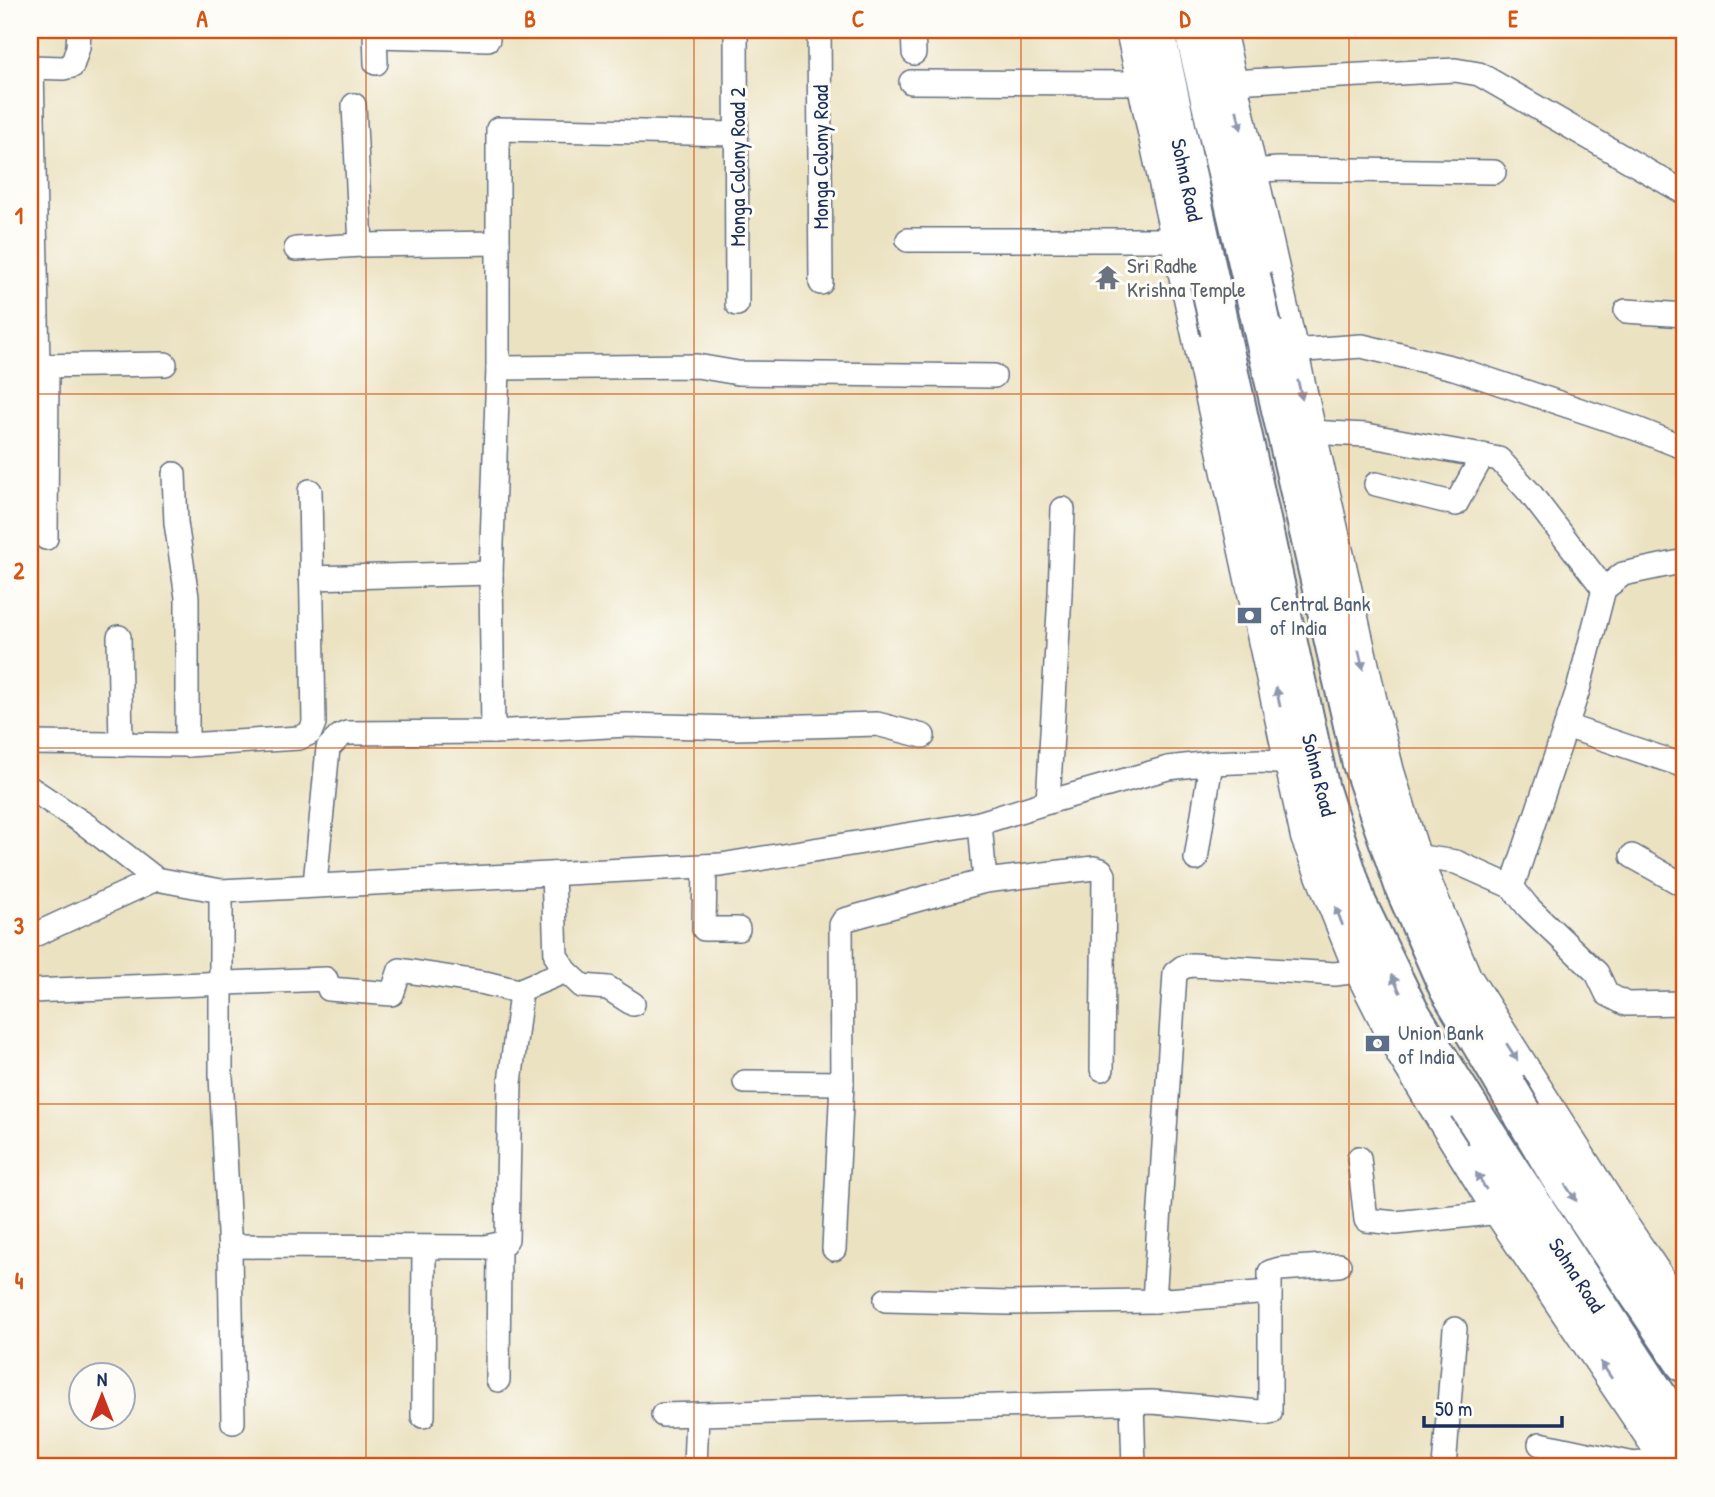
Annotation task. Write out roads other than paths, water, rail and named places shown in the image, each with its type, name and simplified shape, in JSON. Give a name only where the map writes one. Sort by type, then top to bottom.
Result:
[{"type":"highway","name":"Sohna Road","points":[[1155,30],[1208,309],[1320,790],[1357,904],[1469,1125],[1674,1455]]},
{"type":"highway","name":"Sohna Road","points":[[1194,30],[1264,298],[1362,764],[1406,891],[1448,987],[1521,1096],[1559,1175],[1685,1363]]},
{"type":"main road","points":[[1132,30],[1177,240],[1208,309],[1307,837],[1359,967],[1403,1054],[1469,1125],[1500,1212],[1674,1455]]},
{"type":"main road","points":[[1219,30],[1251,171],[1264,298],[1291,351],[1375,720],[1414,856],[1465,977],[1521,1096],[1684,1314]]},
{"type":"main road","points":[[1208,309],[1264,298]]},
{"type":"main road","points":[[1469,1125],[1521,1096]]},
{"type":"street","points":[[46,538],[32,230],[31,67],[63,68],[72,65],[79,47],[79,30]]},
{"type":"street","name":"Monga Colony Road 2","points":[[736,30],[737,304]]},
{"type":"street","name":"Monga Colony Road","points":[[820,30],[821,284]]},
{"type":"street","points":[[913,30],[914,53]]},
{"type":"street","points":[[376,63],[375,33],[488,39]]},
{"type":"street","points":[[1231,82],[1455,71],[1479,74],[1685,192]]},
{"type":"street","points":[[911,82],[1143,83]]},
{"type":"street","points":[[354,106],[361,245]]},
{"type":"street","points":[[493,732],[491,573],[498,368],[498,128],[736,134]]},
{"type":"street","points":[[1251,171],[1278,169],[1494,173]]},
{"type":"street","points":[[908,240],[1177,240]]},
{"type":"street","points":[[296,249],[498,243]]},
{"type":"street","points":[[1626,311],[1685,315]]},
{"type":"street","points":[[1291,351],[1362,346],[1454,368],[1637,429],[1685,448]]},
{"type":"street","points":[[38,366],[165,364]]},
{"type":"street","points":[[498,368],[697,366],[737,373],[994,376]]},
{"type":"street","points":[[1310,432],[1366,435],[1499,459],[1530,493],[1604,589]]},
{"type":"street","points":[[1376,484],[1456,504],[1483,455]]},
{"type":"street","points":[[174,474],[176,523],[187,597],[187,745]]},
{"type":"street","points":[[30,743],[187,745],[299,738],[310,733],[314,723],[310,491]]},
{"type":"street","points":[[1048,802],[1063,509]]},
{"type":"street","points":[[1512,887],[1578,690],[1604,589],[1623,574],[1685,561]]},
{"type":"street","points":[[311,578],[491,573]]},
{"type":"street","points":[[119,637],[121,745]]},
{"type":"street","points":[[316,884],[328,748],[341,736],[357,732],[493,732],[628,725],[736,728],[877,724],[923,736]]},
{"type":"street","points":[[1566,726],[1685,766]]},
{"type":"street","points":[[1196,859],[1212,762]]},
{"type":"street","points":[[30,788],[89,827],[156,879],[221,891],[705,866],[980,823],[1146,774],[1212,762],[1292,763]]},
{"type":"street","points":[[980,823],[985,881]]},
{"type":"street","points":[[1414,856],[1456,862],[1512,887],[1528,907],[1597,973],[1607,994],[1626,1004],[1685,1003]]},
{"type":"street","points":[[1632,856],[1685,886]]},
{"type":"street","points":[[705,866],[704,929],[738,929]]},
{"type":"street","points":[[834,1249],[842,1083],[842,921],[985,881],[1094,868],[1101,870],[1104,875],[1102,1069]]},
{"type":"street","points":[[553,874],[556,956],[566,971],[582,986],[608,988],[634,1003]]},
{"type":"street","points":[[30,937],[156,879]]},
{"type":"street","points":[[221,891],[221,1075],[230,1246],[233,1422]]},
{"type":"street","points":[[1154,1301],[1175,973],[1192,965],[1335,974],[1350,972],[1359,967]]},
{"type":"street","points":[[30,991],[326,979],[329,989],[392,994],[400,970],[519,991],[566,971]]},
{"type":"street","points":[[230,1246],[485,1247],[507,1239],[510,1083],[519,991]]},
{"type":"street","points":[[746,1082],[842,1083]]},
{"type":"street","points":[[1359,1158],[1366,1220],[1396,1223],[1500,1212]]},
{"type":"street","points":[[498,1380],[499,1244]]},
{"type":"street","points":[[423,1416],[424,1248]]},
{"type":"street","points":[[663,1415],[1152,1402],[1270,1413],[1270,1272],[1339,1265]]},
{"type":"street","points":[[886,1300],[1008,1303],[1154,1301],[1270,1292]]},
{"type":"street","points":[[1444,1467],[1455,1329]]},
{"type":"street","points":[[1132,1403],[1134,1467]]},
{"type":"street","points":[[695,1467],[697,1415]]},
{"type":"street","points":[[1540,1444],[1634,1464],[1674,1455]]},
{"type":"place","name":"Sri Radhe Krishna Temple","points":[[1107,277]]},
{"type":"place","name":"Central Bank of India","points":[[1250,615]]},
{"type":"place","name":"Union Bank of India","points":[[1378,1044]]}]
